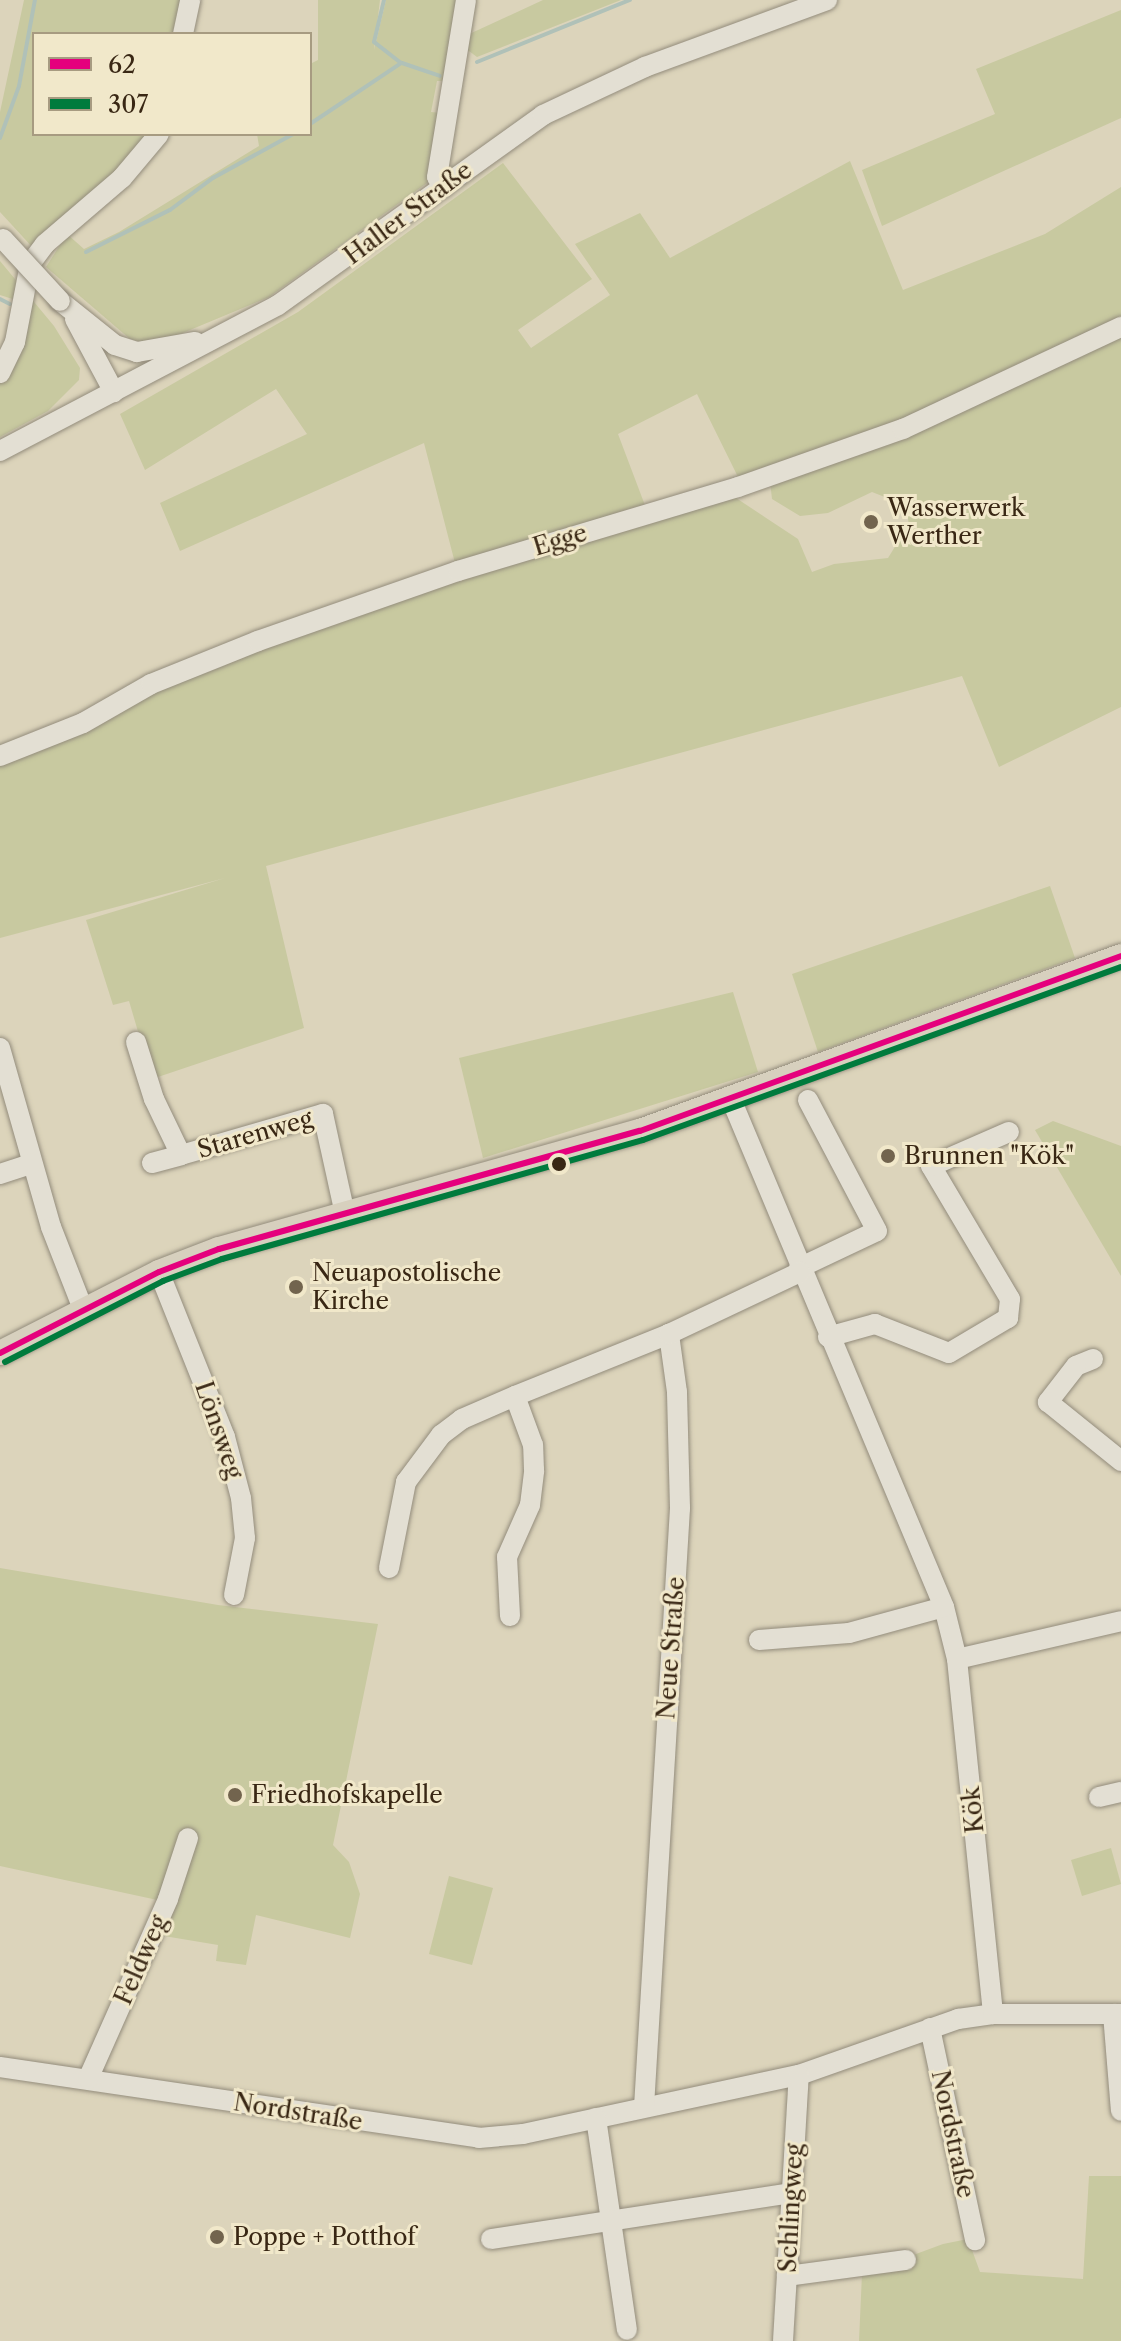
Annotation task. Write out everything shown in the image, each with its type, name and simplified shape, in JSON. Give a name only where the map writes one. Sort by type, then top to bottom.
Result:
[{"type":"main road","points":[[0,1353],[159,1272],[219,1249],[571,1152],[731,1099],[1121,956]]},
{"type":"street","points":[[183,32],[190,0]]},
{"type":"street","points":[[444,187],[437,177],[466,0]]},
{"type":"street","name":"Haller Straße","points":[[0,451],[222,337],[359,252],[543,115],[593,89],[827,0]]},
{"type":"street","points":[[0,373],[15,342],[30,264],[143,157],[158,136]]},
{"type":"street","points":[[2,237],[66,309],[114,392]]},
{"type":"street","points":[[66,309],[115,345],[156,352],[222,337]]},
{"type":"street","name":"Egge","points":[[0,756],[83,723],[151,684],[258,641],[458,571],[738,487],[903,429],[1121,327]]},
{"type":"street","points":[[115,345],[133,383]]},
{"type":"street","name":"Starenweg","points":[[136,1042],[154,1099],[181,1155]]},
{"type":"street","points":[[0,1048],[31,1164],[83,1309]]},
{"type":"street","name":"Kök","points":[[731,1099],[799,1270],[944,1607],[957,1659],[993,2014]]},
{"type":"street","points":[[389,1568],[396,1513],[421,1455],[462,1419],[669,1334],[877,1231],[808,1100]]},
{"type":"street","name":"Starenweg","points":[[152,1163],[323,1114],[345,1214]]},
{"type":"street","points":[[828,1337],[875,1324],[949,1353],[1008,1318],[1010,1299],[931,1166],[1009,1132]]},
{"type":"street","points":[[0,1174],[31,1164]]},
{"type":"street","name":"Lönsweg","points":[[159,1272],[225,1437],[241,1498],[245,1538],[234,1595]]},
{"type":"street","name":"Neue Straße","points":[[644,2107],[680,1508],[677,1392],[669,1334]]},
{"type":"street","points":[[1093,1359],[1076,1366],[1048,1402],[1121,1461]]},
{"type":"street","points":[[510,1616],[507,1557],[530,1505],[534,1470],[533,1445],[515,1396]]},
{"type":"street","points":[[759,1640],[849,1633],[944,1607]]},
{"type":"street","points":[[957,1659],[1121,1621]]},
{"type":"street","points":[[1099,1797],[1121,1792]]},
{"type":"street","name":"Feldweg","points":[[88,2079],[168,1899],[188,1838]]},
{"type":"street","name":"Nordstraße","points":[[0,2067],[479,2138],[523,2134],[799,2075],[930,2028],[993,2014],[1117,2014],[1121,2111]]},
{"type":"street","name":"Nordstraße","points":[[930,2028],[975,2240]]},
{"type":"street","name":"Schlingweg","points":[[783,2341],[799,2075]]},
{"type":"street","points":[[596,2118],[627,2330]]},
{"type":"street","points":[[491,2239],[790,2193]]},
{"type":"street","points":[[787,2276],[906,2260]]},
{"type":"green space","points":[[24,0],[184,0],[177,32],[32,32],[32,136],[153,136],[34,249],[0,212],[0,112]]},
{"type":"green space","points":[[318,0],[380,0],[374,50],[386,0],[461,0],[446,81],[437,81],[431,112],[441,113],[431,180],[269,297],[154,345],[130,339],[46,267],[67,234],[84,249],[119,232],[259,146],[257,136],[312,136],[312,63],[318,60]]},
{"type":"green space","points":[[543,0],[621,0],[477,57],[469,51],[461,54],[465,36]]},
{"type":"green space","points":[[1121,10],[1121,118],[882,226],[862,170],[995,114],[976,69]]},
{"type":"green space","points":[[850,161],[903,290],[1045,234],[1121,187],[1121,321],[901,423],[739,479],[697,394],[618,434],[646,508],[456,567],[424,443],[180,551],[160,503],[307,434],[276,389],[145,470],[120,414],[298,312],[503,163],[592,279],[518,330],[531,348],[610,295],[575,244],[640,213],[670,258]]},
{"type":"green space","points":[[0,261],[54,326],[80,368],[79,380],[48,411],[0,437],[0,383],[25,303],[0,295]]},
{"type":"green space","points":[[1121,334],[1121,707],[999,767],[962,676],[266,866],[304,1028],[152,1079],[129,1001],[113,1005],[86,920],[225,878],[0,938],[0,763],[261,646],[459,578],[733,496],[798,539],[812,572],[834,564],[888,558],[909,524],[905,505],[872,492],[828,513],[800,516],[772,499],[770,481]]},
{"type":"green space","points":[[1050,886],[1075,958],[818,1052],[792,974]]},
{"type":"green space","points":[[733,992],[758,1072],[483,1158],[459,1058]]},
{"type":"green space","points":[[1053,1121],[1121,1146],[1121,1276],[1035,1130]]},
{"type":"green space","points":[[0,1568],[218,1605],[378,1624],[333,1845],[349,1862],[360,1894],[350,1938],[256,1915],[246,1965],[216,1961],[218,1945],[158,1935],[162,1901],[0,1866]]},
{"type":"green space","points":[[1111,1848],[1121,1884],[1082,1896],[1071,1860]]},
{"type":"green space","points":[[449,1876],[493,1888],[472,1965],[429,1954]]},
{"type":"green space","points":[[1089,2176],[1121,2176],[1121,2341],[859,2341],[862,2274],[943,2244],[968,2239],[980,2272],[1083,2279]]},
{"type":"waterway","points":[[0,138],[19,86],[35,0]]},
{"type":"waterway","points":[[312,123],[401,63],[374,42],[384,0]]},
{"type":"waterway","points":[[477,62],[630,0]]},
{"type":"waterway","points":[[402,63],[440,76]]},
{"type":"waterway","points":[[86,252],[170,210],[213,178],[289,136]]},
{"type":"waterway","points":[[0,299],[10,304]]},
{"type":"transit line","name":"62","points":[[0,1353],[159,1272],[219,1249],[640,1131],[1121,956]]},
{"type":"transit line","name":"307","points":[[5,1362],[163,1281],[222,1259],[643,1140],[1121,967]]},
{"type":"place","name":"Wasserwerk Werther","points":[[871,522]]},
{"type":"place","name":"Brunnen \"Kök\"","points":[[888,1156]]},
{"type":"place","name":"Neuapostolische Kirche","points":[[296,1287]]},
{"type":"place","name":"Friedhofskapelle","points":[[235,1795]]},
{"type":"place","name":"Poppe + Potthof","points":[[217,2237]]}]
